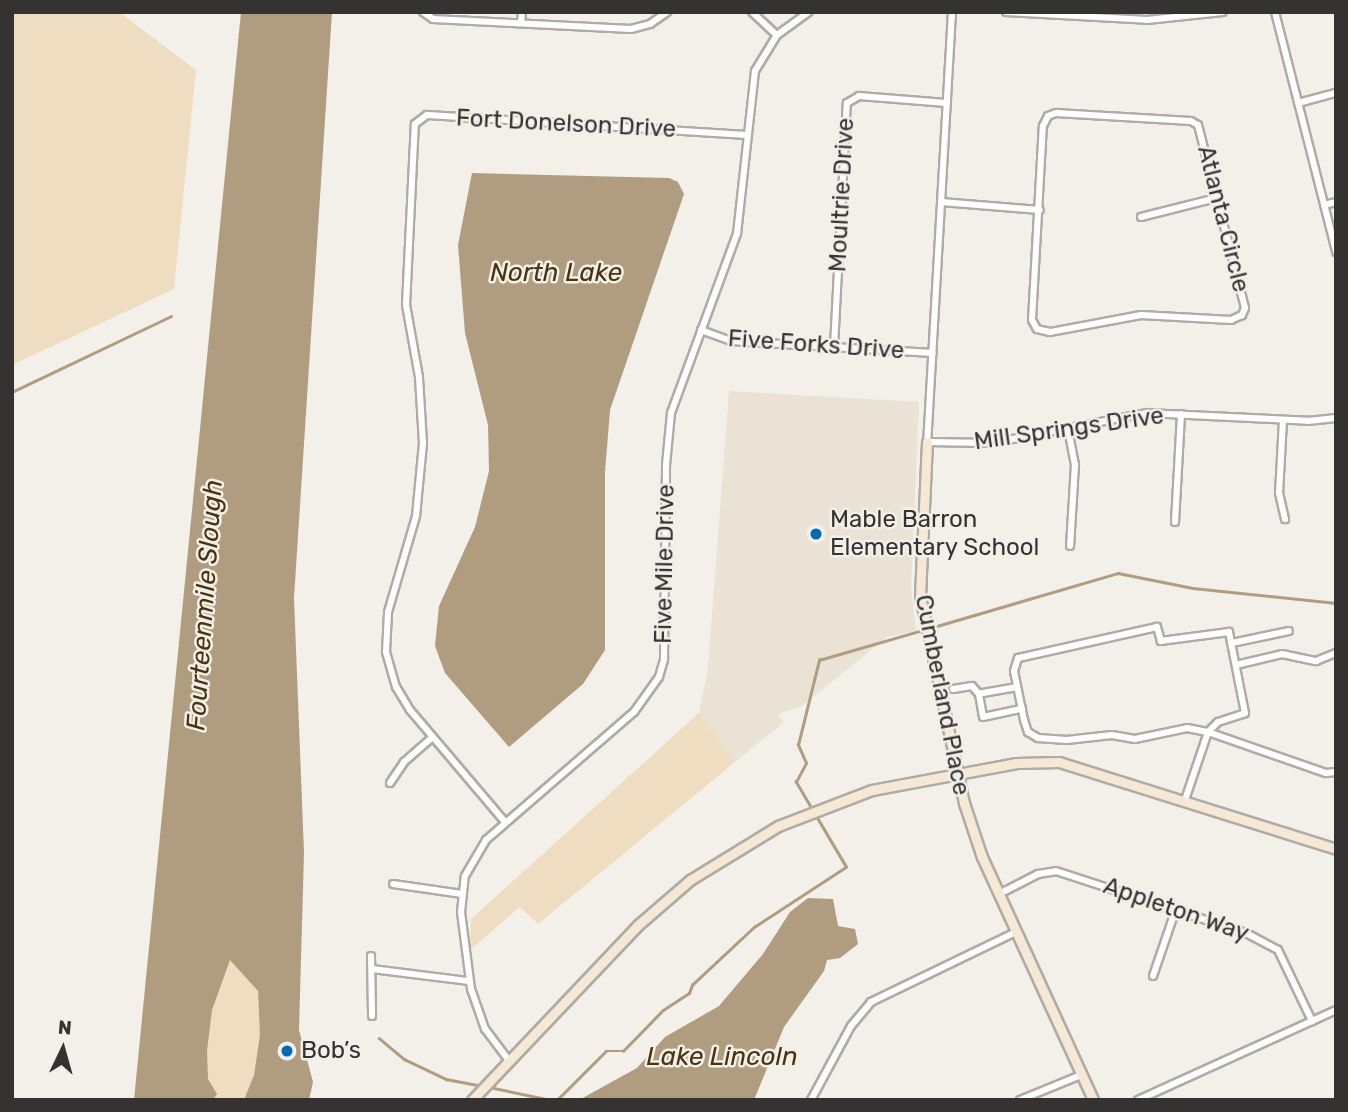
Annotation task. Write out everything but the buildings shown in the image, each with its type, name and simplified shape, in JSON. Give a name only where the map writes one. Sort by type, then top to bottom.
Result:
[{"type":"street","points":[[424,12],[433,19],[631,29],[650,24],[667,12]]},
{"type":"street","points":[[521,23],[522,12]]},
{"type":"street","points":[[752,12],[777,35]]},
{"type":"street","name":"Five Mile Drive","points":[[507,1058],[485,1029],[469,981],[462,894],[472,858],[505,822],[634,712],[659,677],[665,634],[667,439],[680,384],[737,234],[752,81],[777,35],[809,12]]},
{"type":"street","name":"Cumberland Place","points":[[952,12],[919,596],[957,773],[974,838],[1093,1100]]},
{"type":"street","points":[[1006,12],[1147,16],[1223,12]]},
{"type":"street","points":[[1275,12],[1336,252]]},
{"type":"street","points":[[1298,103],[1336,93]]},
{"type":"street","name":"Moultrie Drive","points":[[834,347],[848,103],[859,96],[947,103]]},
{"type":"street","name":"Atlanta Circle","points":[[1053,113],[1194,122],[1200,131],[1216,198],[1245,307],[1237,319],[1141,315],[1045,332],[1032,320],[1043,126],[1053,113]]},
{"type":"street","name":"Fort Donelson Drive","points":[[433,737],[396,687],[386,642],[388,612],[416,516],[424,443],[419,377],[406,305],[415,124],[427,115],[747,135]]},
{"type":"street","points":[[1141,217],[1216,198]]},
{"type":"street","points":[[941,202],[1040,210]]},
{"type":"street","points":[[1324,205],[1336,202]]},
{"type":"street","name":"Five Forks Drive","points":[[702,330],[731,341],[933,353]]},
{"type":"street","points":[[1175,522],[1181,414]]},
{"type":"street","name":"Mill Springs Drive","points":[[927,442],[992,443],[1129,415],[1181,414],[1283,420],[1336,418]]},
{"type":"street","points":[[1283,420],[1279,493],[1285,519]]},
{"type":"street","points":[[1068,429],[1075,465],[1070,546]]},
{"type":"street","points":[[1185,800],[1208,732],[1218,722],[1245,713],[1229,632],[1223,630],[1161,641],[1157,627],[1018,658],[1014,671],[1022,709],[1028,732],[1038,738],[1067,740],[1112,735],[1135,739],[1187,728],[1208,732],[1326,773],[1336,772]]},
{"type":"street","points":[[1232,643],[1289,631]]},
{"type":"street","points":[[1236,665],[1282,654],[1316,661],[1336,653]]},
{"type":"street","points":[[954,689],[972,686],[979,694],[984,717],[1022,709]]},
{"type":"street","points":[[979,694],[1017,687]]},
{"type":"street","points":[[390,783],[404,762],[433,737],[505,822]]},
{"type":"street","points":[[472,1100],[507,1058],[670,896],[735,849],[836,802],[957,773],[1016,763],[1059,762],[1336,849]]},
{"type":"street","name":"Appleton Way","points":[[999,894],[1038,874],[1056,871],[1176,909],[1271,944],[1285,963],[1312,1021]]},
{"type":"street","points":[[393,884],[462,894]]},
{"type":"street","points":[[1153,976],[1176,909]]},
{"type":"street","points":[[811,1100],[851,1026],[871,1002],[1016,932]]},
{"type":"street","points":[[372,956],[372,1016]]},
{"type":"street","points":[[372,969],[469,981]]},
{"type":"street","points":[[1138,1100],[1336,1010]]},
{"type":"street","points":[[1020,1100],[1081,1075]]},
{"type":"shaded area","points":[[119,12],[196,70],[174,289],[12,365],[12,14]]},
{"type":"shaded area","name":"Mable Barron Elementary School","points":[[729,391],[919,402],[911,586],[916,631],[887,637],[802,706],[778,714],[784,722],[735,762],[699,713],[708,668]]},
{"type":"shaded area","points":[[699,713],[735,762],[538,924],[520,907],[470,950],[471,919]]},
{"type":"shaded area","points":[[236,744],[271,1100],[199,1100]]},
{"type":"water","name":"Fourteenmile Slough","points":[[241,12],[332,12],[294,598],[304,853],[299,1030],[313,1082],[309,1100],[244,1100],[254,1075],[260,1035],[258,991],[230,960],[212,1010],[207,1051],[208,1079],[217,1094],[213,1100],[134,1100]]},
{"type":"water","name":"North Lake","points":[[472,173],[669,178],[678,182],[684,194],[610,410],[605,472],[605,650],[583,684],[509,747],[445,673],[435,646],[439,606],[475,527],[489,471],[488,425],[465,333],[458,245]]},
{"type":"water","name":"Lake Lincoln","points":[[808,898],[833,899],[838,926],[855,929],[858,944],[840,958],[827,960],[824,971],[784,1027],[754,1100],[579,1100],[637,1068],[665,1037],[719,1006],[763,954],[790,912]]},
{"type":"waterway","points":[[12,392],[171,316]]},
{"type":"waterway","points":[[930,628],[1118,573],[1193,588],[1336,603]]},
{"type":"waterway","points":[[557,1100],[606,1051],[623,1051],[663,1010],[689,993],[692,985],[754,927],[846,867],[796,782],[806,763],[798,745],[819,660],[923,630]]},
{"type":"waterway","points":[[379,1038],[404,1059],[446,1079],[483,1086]]},
{"type":"waterway","points":[[489,1087],[551,1100]]},
{"type":"place","name":"Mable Barron Elementary School","points":[[816,534]]},
{"type":"place","name":"Bob’s","points":[[287,1051]]}]
